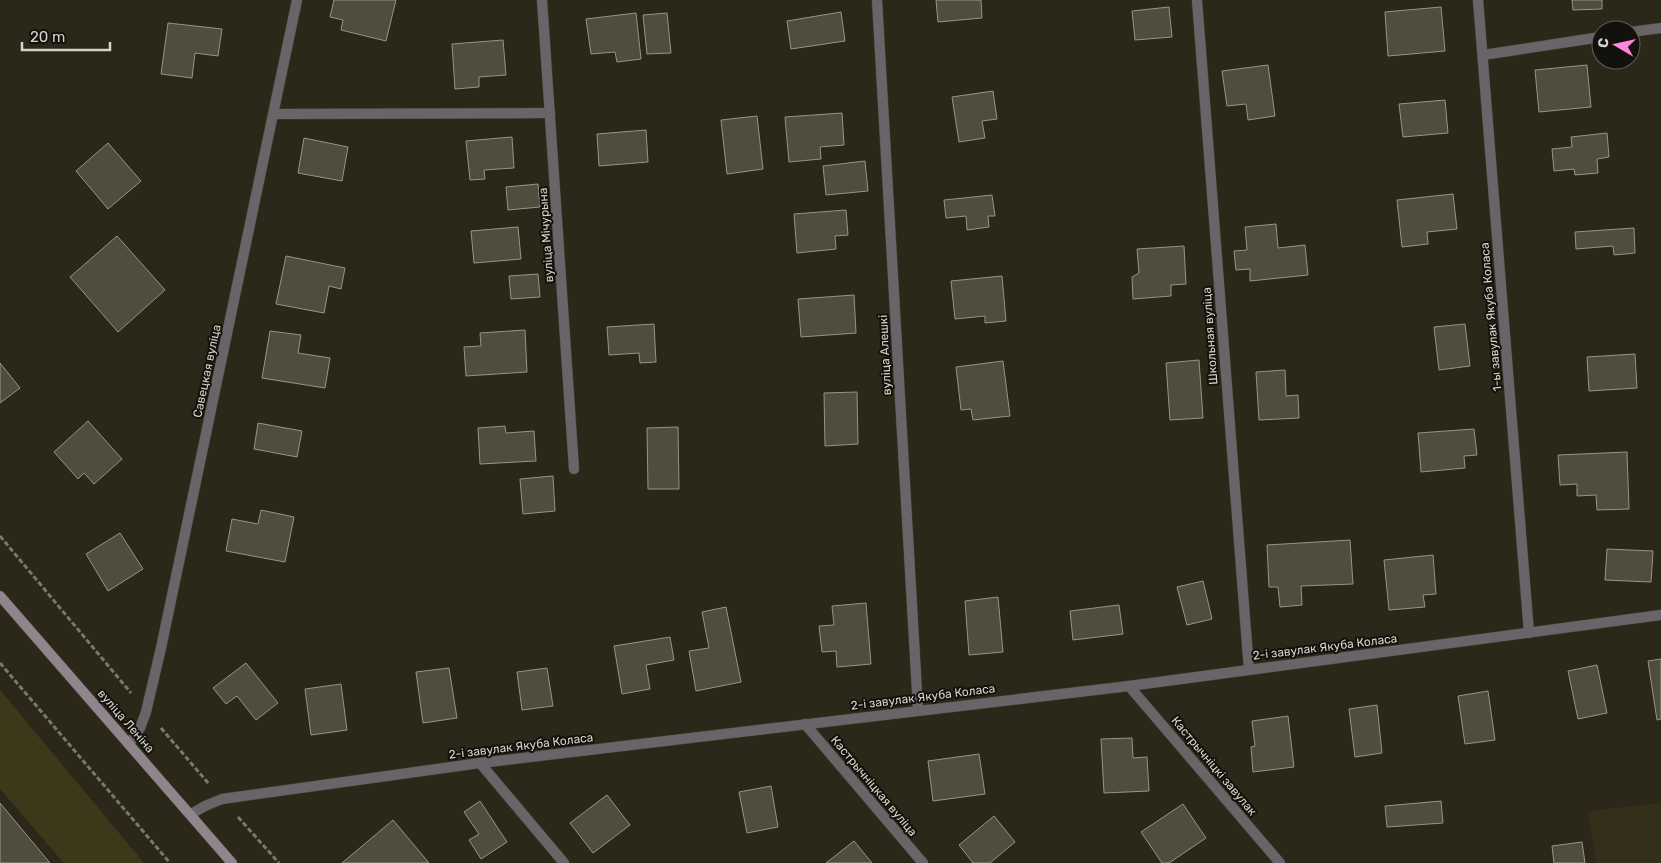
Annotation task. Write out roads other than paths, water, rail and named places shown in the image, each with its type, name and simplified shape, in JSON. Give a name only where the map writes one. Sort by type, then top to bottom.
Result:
[{"type":"main road","name":"вуліца Леніна","points":[[0,596],[232,863]]},
{"type":"street","name":"Савецкая вуліца","points":[[129,744],[140,728],[146,712],[297,0]]},
{"type":"street","name":"вуліца Мічурына","points":[[542,0],[574,469]]},
{"type":"street","name":"вуліца Алешкі","points":[[877,0],[918,709]]},
{"type":"street","name":"Школьная вуліца","points":[[1196,0],[1249,670]]},
{"type":"street","name":"1-ы завулак Якуба Коласа","points":[[1478,0],[1529,633]]},
{"type":"street","points":[[1641,31],[1661,28]]},
{"type":"street","points":[[1482,55],[1591,39]]},
{"type":"street","points":[[274,114],[550,113]]},
{"type":"street","name":"2-і завулак Якуба Коласа","points":[[191,814],[204,806],[222,799],[480,762],[918,709],[1130,686],[1661,615]]},
{"type":"street","name":"Кастрычніцкі завулак","points":[[1130,686],[1280,863]]},
{"type":"street","name":"Кастрычніцкая вуліца","points":[[805,724],[923,863]]},
{"type":"street","points":[[480,762],[564,863]]}]
